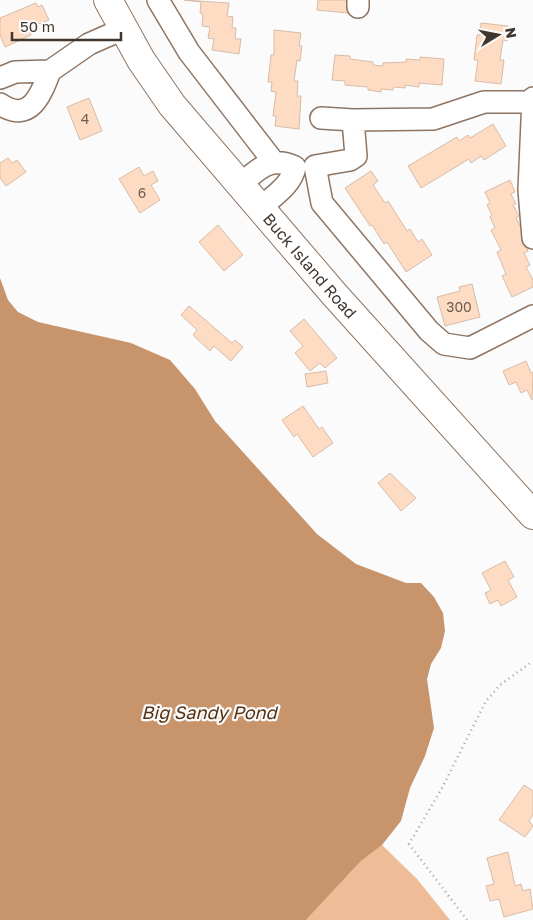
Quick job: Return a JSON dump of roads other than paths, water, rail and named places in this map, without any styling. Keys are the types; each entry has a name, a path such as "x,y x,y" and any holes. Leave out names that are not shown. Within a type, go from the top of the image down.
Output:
{"main road":[{"name":"Buck Island Road","path":"108,0 123,29 172,105 259,209 533,515"}],"street":[{"path":"158,0 189,52 273,161"},
{"path":"0,104 13,111 22,111 33,106 50,71 90,44 123,29"},
{"path":"0,78 15,72 50,71"},
{"path":"320,118 353,120 433,119 484,102 533,101 532,158 529,190 533,238"},
{"path":"239,186 264,165 273,161 305,166 350,160 356,156 353,120"},
{"path":"259,209 288,183 294,174 305,166"},
{"path":"305,166 322,203 429,331 444,344 470,348 533,316"}],"water":[{"name":"Big Sandy Pond","path":"0,278 8,300 18,312 38,322 131,343 170,360 195,389 215,421 317,534 356,564 406,583 421,583 434,597 443,613 445,631 441,648 431,664 427,679 434,728 425,756 410,788 401,821 382,845 361,861 306,920 0,920"}]}
